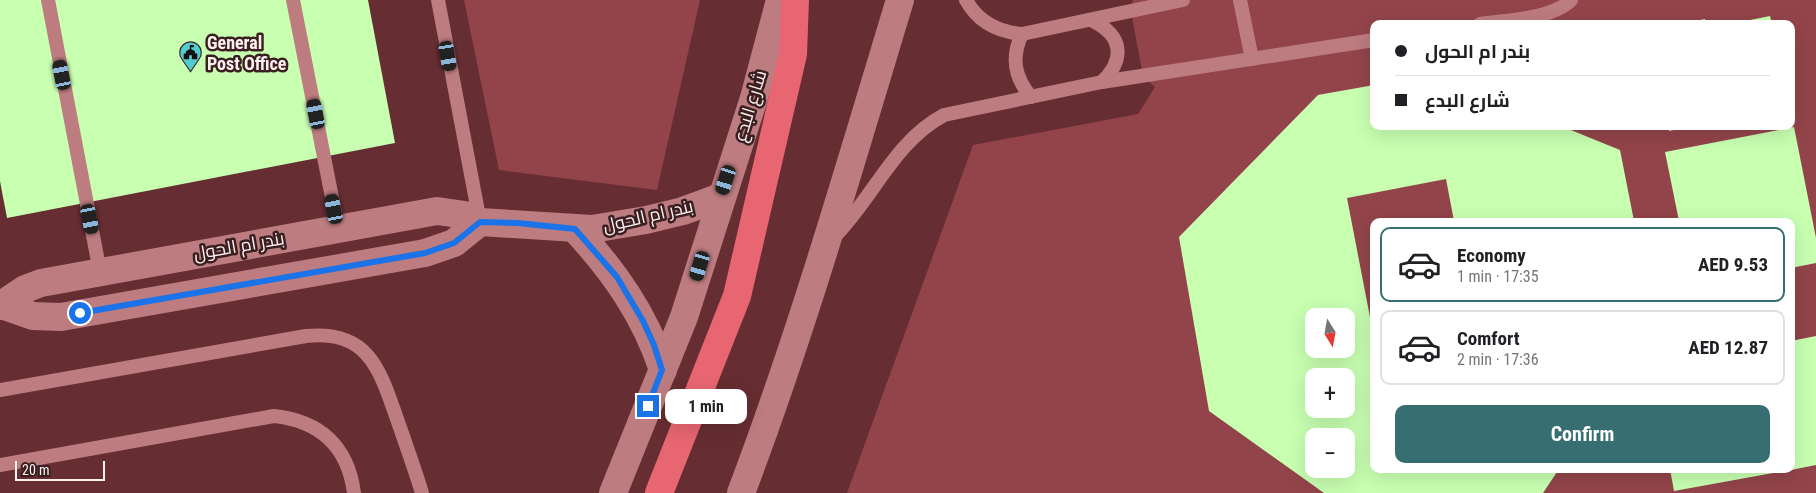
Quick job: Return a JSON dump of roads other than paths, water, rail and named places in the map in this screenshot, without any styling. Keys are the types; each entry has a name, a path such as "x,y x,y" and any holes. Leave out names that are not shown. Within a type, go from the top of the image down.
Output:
{"highway":[{"path":"659,493 737,296 793,54 795,0"}],"street":[{"name":"شارع البدع","path":"613,493 684,317 754,98 780,0"},
{"path":"741,493 766,428 826,245 900,0"},
{"name":"بندر ام الحول","path":"1,306 13,296 41,283 437,211 465,215 480,222 592,229 646,220 683,211 721,197"},
{"name":"بندر ام الحول","path":"1,306 33,316 61,317 406,257 440,249 461,238 480,222"},
{"name":"بندر ام الحول","path":"575,229 617,277 643,321 662,370"}],"lane":[{"path":"48,0 100,272"},
{"path":"293,0 338,228"},
{"path":"438,0 480,222"},
{"path":"966,0 980,18 993,27 1006,32 1022,34 1093,21 1184,0"},
{"path":"1240,0 1252,59"},
{"path":"1504,20 1563,8 1571,0"},
{"path":"1093,21 1107,28 1116,41 1118,57 1113,71 1102,82"},
{"path":"1022,34 1017,44 1015,67 1018,78 1031,97"},
{"path":"826,245 843,227 892,161 927,124 944,115 960,110 1102,82 1370,41"},
{"path":"0,390 306,336 322,334 339,337 355,344 365,352 381,374 422,493"},
{"path":"0,465 274,416 307,423 332,441 348,465 354,493"}],"place":[{"name":"General Post Office","path":"191,72"}]}
